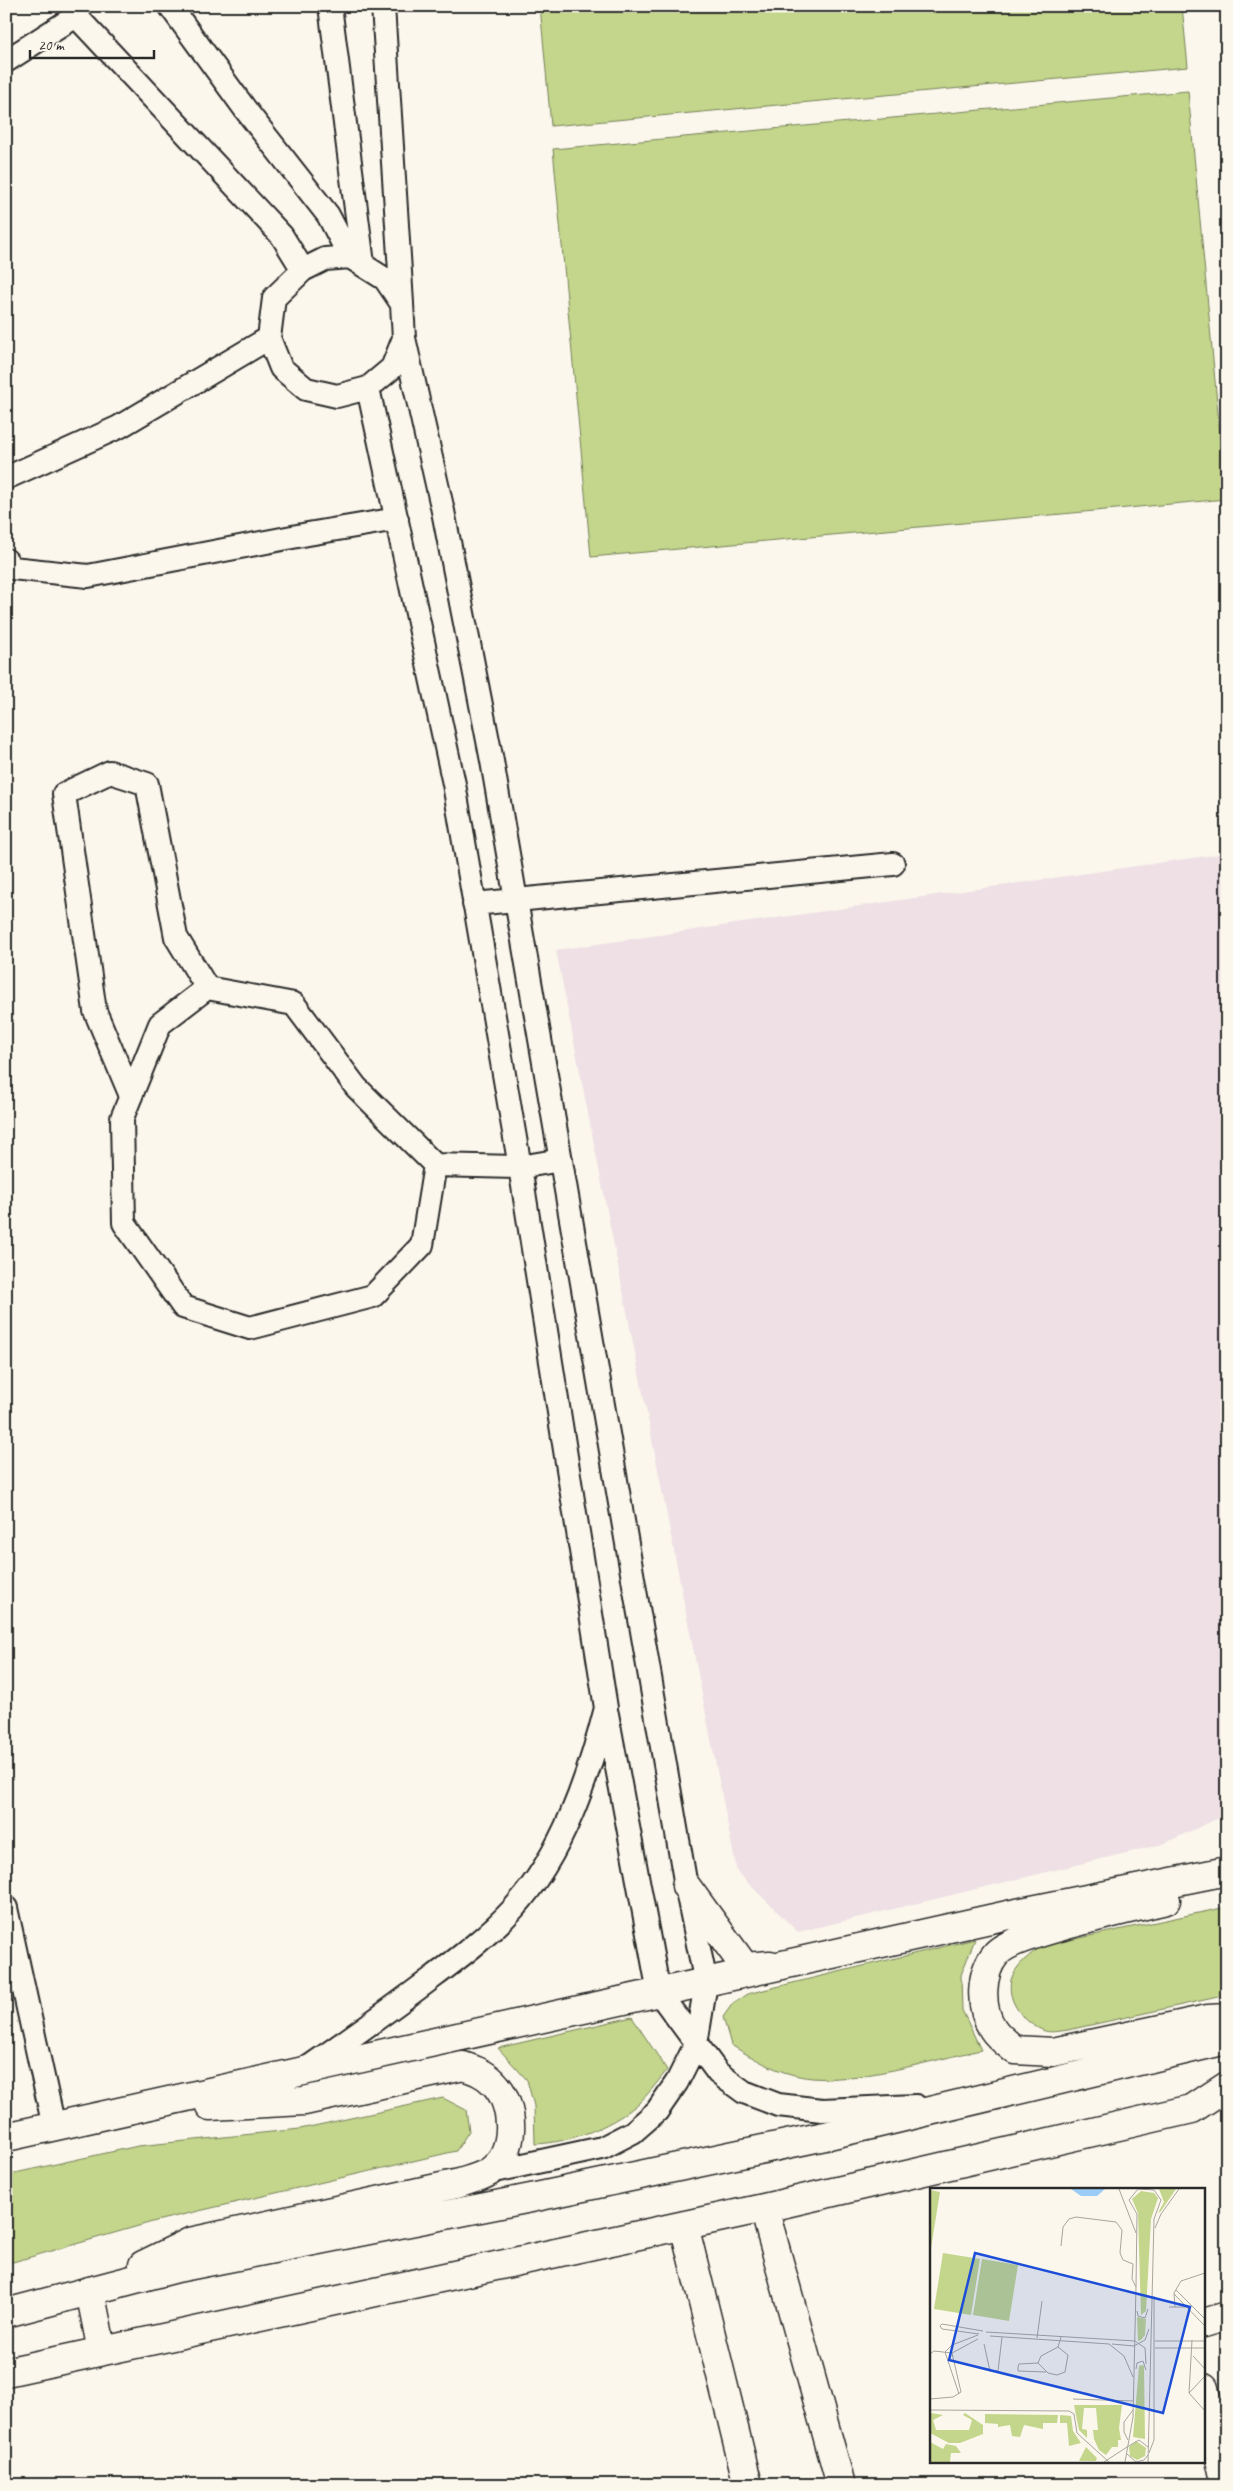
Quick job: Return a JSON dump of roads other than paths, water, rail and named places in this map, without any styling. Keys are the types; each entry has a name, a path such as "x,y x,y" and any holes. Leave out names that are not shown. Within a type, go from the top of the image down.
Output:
{"main road":[{"path":"6,2138 1017,1913 1227,1871"},
{"path":"1227,1881 1179,1897 1028,1936 996,1952 983,1980 984,2002 993,2029 1015,2050 1053,2052 1208,2019 1227,2018"},
{"path":"686,1886 745,1966 787,1965"},
{"path":"6,2313 177,2268 531,2198 825,2136 1227,2040"},
{"path":"90,2291 190,2242 460,2183 490,2172 506,2151 511,2128 507,2105 494,2083 479,2071 463,2066 304,2101 135,2109"},
{"path":"6,2372 764,2208 1192,2109 1227,2086"},
{"path":"764,2208 841,2485"},
{"path":"684,2225 748,2485"},
{"path":"90,2291 102,2351"},
{"path":"1206,2322 1227,2316"},
{"path":"1206,2398 1221,2472"}],"lane":[{"path":"170,6 248,112 328,215 356,261 385,279 402,304"},
{"path":"330,6 356,261"},
{"path":"383,6 404,338 443,510 492,761 686,1886 706,1983 696,2044 677,2082 657,2111 633,2132 602,2148 490,2172"},
{"path":"6,61 76,11 282,236 303,270"},
{"path":"356,261 326,260 303,270 274,298 269,338 281,368 306,388 337,396 368,388 392,368 404,338"},
{"path":"6,478 119,427 269,338"},
{"path":"368,388 454,784 520,1167 606,1708 659,1993 718,2073 744,2092 778,2105 822,2110 953,2105"},
{"path":"6,560 12,568 88,576 308,534 397,520"},
{"path":"131,1096 95,1011 64,794 110,772 147,784 176,937 207,988"},
{"path":"474,904 516,898 893,864"},
{"path":"435,1165 422,1245 372,1296 250,1328 183,1307 124,1223 122,1118 160,1024 207,988 294,1004 356,1087 435,1165 520,1167 561,1160"},
{"path":"300,2073 387,2012 467,1952 513,1909 543,1868 564,1828 590,1767 606,1708"},
{"path":"6,1908 54,2127"}]}
